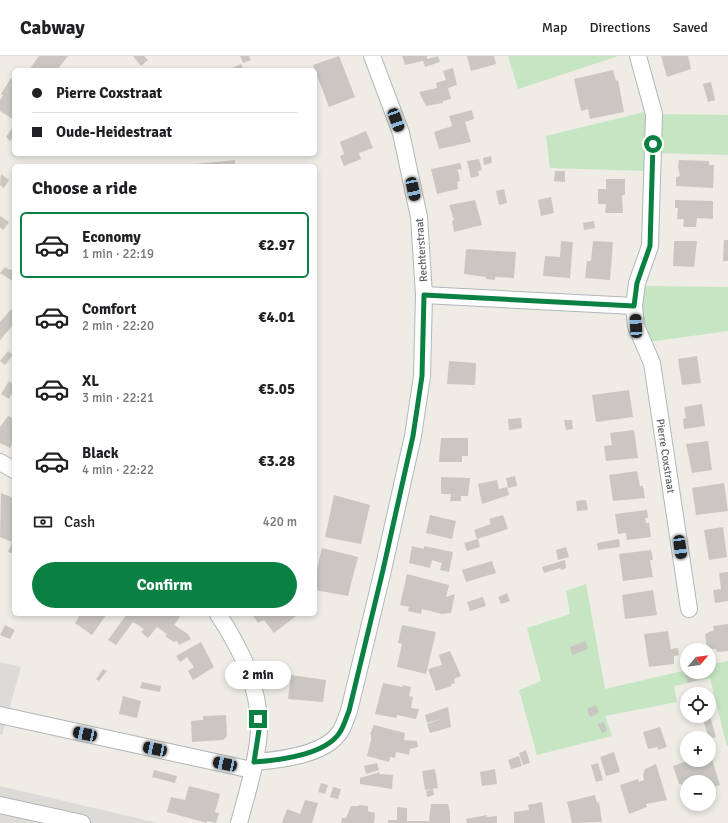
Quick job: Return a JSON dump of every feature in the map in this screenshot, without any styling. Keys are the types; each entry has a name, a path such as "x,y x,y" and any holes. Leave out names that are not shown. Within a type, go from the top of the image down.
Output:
{"street":[{"name":"Rechterstraat","path":"0,715 253,766 306,753 328,744 340,732 349,711 383,570 413,436 422,376 424,295 419,217 401,133 372,56"},
{"name":"Pierre Coxstraat","path":"638,56 654,114 650,246 637,283 634,306 636,326 652,363 689,609"},
{"path":"424,295 634,306"},
{"path":"0,462 12,469"},
{"path":"219,616 233,637 246,664 256,697 259,730 253,766 239,823"},
{"path":"0,805 82,823"}],"shaded area":[{"path":"0,662 21,667 2,735 0,734"},
{"path":"0,786 158,823 0,823"}],"green space":[{"path":"508,56 618,56 518,89"},
{"path":"644,112 646,118 645,171 550,168 546,136"},
{"path":"659,114 728,115 728,155 657,153"},
{"path":"644,286 728,287 728,331 648,342 642,318"},
{"path":"586,584 605,689 680,672 680,679 706,679 674,686 677,702 605,716 612,736 537,755 519,690 541,681 527,628 570,614 566,591"},
{"path":"728,661 727,746 716,702 716,687 712,687 710,679 716,679 716,664"}],"building":[{"path":"39,56 68,56 59,68 30,68"},
{"path":"133,56 144,56 148,60 141,66"},
{"path":"240,56 249,56 251,60 243,63"},
{"path":"339,56 355,97 329,107 317,76 317,68 314,68 313,65"},
{"path":"402,56 427,56 427,59 438,56 440,62 425,67 423,61 405,65"},
{"path":"467,56 494,56 496,64 471,71"},
{"path":"661,56 688,56 691,69 667,77"},
{"path":"241,64 243,68 232,68"},
{"path":"453,68 457,85 448,88 451,99 443,101 443,103 426,106 419,92 437,88 436,83 446,80 443,71"},
{"path":"613,70 616,81 618,80 624,112 590,119 588,109 581,111 574,79"},
{"path":"11,78 12,119 0,111 0,100 3,95 1,94"},
{"path":"711,82 715,100 708,102 703,84"},
{"path":"472,110 474,119 465,122 471,142 439,149 434,132 452,126 449,116"},
{"path":"12,128 12,138 10,141 6,137"},
{"path":"366,131 373,148 359,153 361,159 344,166 340,156 344,154 340,142"},
{"path":"491,156 492,163 484,165 483,158"},
{"path":"479,159 482,170 478,171 479,176 471,178 467,161"},
{"path":"235,160 235,164 196,164"},
{"path":"679,160 709,161 709,165 714,165 713,188 676,186 676,177 680,176 678,167"},
{"path":"460,163 462,169 456,170 458,171 460,181 457,182 458,189 437,194 431,169"},
{"path":"555,171 565,171 565,182 554,181"},
{"path":"1,174 9,180 4,188 0,185"},
{"path":"606,179 625,179 625,195 622,195 623,213 605,213 606,204 598,204 598,189 606,189"},
{"path":"504,189 507,203 499,205 496,191"},
{"path":"551,197 554,213 541,216 538,200"},
{"path":"475,200 482,225 454,232 452,221 454,220 449,205"},
{"path":"675,200 713,201 713,219 697,218 696,227 683,227 684,219 677,219 678,208 675,208"},
{"path":"0,216 9,222 3,230 0,227"},
{"path":"594,221 595,228 584,230 583,223"},
{"path":"724,240 728,240 728,261 723,261"},
{"path":"561,241 573,242 570,278 543,276 545,256 560,257"},
{"path":"593,241 613,242 610,280 585,278 587,261 591,261"},
{"path":"674,241 697,241 694,267 673,266"},
{"path":"466,249 516,252 514,278 495,277 495,280 486,279 486,277 464,274"},
{"path":"5,267 12,270 12,281 0,273"},
{"path":"12,308 12,326 0,340 0,322"},
{"path":"8,351 12,354 5,365 0,361"},
{"path":"697,356 701,383 682,385 678,359"},
{"path":"449,361 476,363 475,385 447,384"},
{"path":"9,381 12,383 12,394 9,399 1,394"},
{"path":"629,390 633,417 596,422 592,395"},
{"path":"702,404 705,426 684,429 683,419 686,418 684,407"},
{"path":"8,416 12,418 12,444 10,448 0,443 0,427"},
{"path":"521,418 522,428 509,430 508,419"},
{"path":"564,420 572,420 573,429 566,430"},
{"path":"634,430 638,458 606,461 604,446 612,445 610,433"},
{"path":"441,438 468,438 468,456 462,456 462,462 439,462"},
{"path":"708,441 712,470 692,473 686,444"},
{"path":"637,471 640,486 643,486 645,498 613,501 609,475"},
{"path":"515,476 517,486 508,488 506,478"},
{"path":"441,477 470,478 468,496 461,496 461,501 450,501 451,494 441,494"},
{"path":"497,480 499,489 507,487 509,495 482,504 478,484"},
{"path":"724,483 728,511 696,515 692,488"},
{"path":"1,493 12,497 12,542 0,537"},
{"path":"334,495 370,505 361,544 325,537"},
{"path":"586,500 588,510 577,511 576,501"},
{"path":"647,510 648,518 645,518 646,523 649,523 651,537 627,540 626,533 618,534 615,514"},
{"path":"430,515 456,521 452,539 426,533"},
{"path":"503,515 508,529 477,539 474,530 491,524 489,519"},
{"path":"723,527 727,557 709,560 704,530"},
{"path":"478,539 480,547 467,551 464,543"},
{"path":"619,539 620,547 598,550 597,543"},
{"path":"12,542 12,553 8,552"},
{"path":"412,546 424,549 424,546 453,552 449,572 440,570 442,563 432,560 430,568 409,563"},
{"path":"566,547 569,557 558,560 556,550"},
{"path":"322,548 358,557 348,596 317,590 317,569"},
{"path":"651,550 653,560 650,560 653,577 623,581 619,554"},
{"path":"565,560 566,568 561,570 560,568 544,573 542,567"},
{"path":"492,561 496,573 466,582 462,570"},
{"path":"728,572 728,601 715,603 713,590 721,589 719,573"},
{"path":"407,574 449,585 446,597 455,594 451,613 442,614 422,609 421,614 408,611 409,607 400,605"},
{"path":"653,590 657,615 625,619 622,595"},
{"path":"507,593 510,601 501,604 498,597"},
{"path":"483,597 486,606 470,611 467,602"},
{"path":"78,616 106,616 92,635 75,623"},
{"path":"126,616 179,616 174,625 188,634 191,639 179,645 177,641 174,642 165,636 167,634 157,627 148,638 141,632 144,629 133,622 116,645 108,640"},
{"path":"253,616 296,616 274,633 264,620 258,623"},
{"path":"728,624 728,651 717,652 716,643 706,643 705,634 714,630 713,626"},
{"path":"5,625 15,630 10,639 0,635"},
{"path":"402,625 436,632 426,674 397,667 402,644 398,643"},
{"path":"668,631 671,649 678,648 679,655 674,656 674,664 649,667 644,634"},
{"path":"585,641 588,649 572,655 570,647"},
{"path":"201,642 214,667 193,680 188,671 194,667 187,657 180,662 176,656"},
{"path":"450,651 461,676 454,679 455,683 451,684 452,686 436,691 428,669 442,665 439,655"},
{"path":"103,669 107,671 99,681 96,679"},
{"path":"291,675 326,680 323,702 288,699"},
{"path":"686,679 697,679 697,680 688,683"},
{"path":"142,682 161,686 160,692 140,688"},
{"path":"383,683 402,687 403,685 411,687 409,696 413,697 411,708 419,709 416,719 397,715 396,718 375,714"},
{"path":"123,696 141,701 137,718 119,714"},
{"path":"596,705 599,713 590,717 587,709"},
{"path":"448,707 451,727 430,733 427,724 441,719 427,723 425,715"},
{"path":"226,715 227,736 223,740 192,742 191,721 203,720 203,716"},
{"path":"604,722 607,731 602,733 598,724"},
{"path":"704,723 712,723 714,731 707,731"},
{"path":"374,725 405,733 404,740 417,741 418,747 410,749 409,755 396,752 395,758 390,757 389,762 367,756 371,740 370,734"},
{"path":"660,727 667,747 658,750 658,747 648,749 643,732"},
{"path":"526,750 530,763 523,765 519,753"},
{"path":"614,752 620,772 606,776 600,757"},
{"path":"519,756 522,766 511,769 508,760"},
{"path":"377,763 379,770 366,774 364,766"},
{"path":"598,763 603,780 596,782 591,765"},
{"path":"656,764 667,800 646,804 647,807 629,814 620,785 638,779 639,782 644,780 643,775 645,769"},
{"path":"680,764 680,767 714,767 720,785 716,786 716,775 680,775 679,784 673,766"},
{"path":"435,769 438,788 425,790 422,771"},
{"path":"495,769 497,784 482,786 480,772"},
{"path":"154,770 177,776 175,783 152,777"},
{"path":"380,772 379,774 393,775 392,789 360,784 360,778"},
{"path":"321,783 328,785 325,794 318,792"},
{"path":"189,786 220,794 215,812 219,813 216,823 207,821 207,823 167,812 171,797 185,800"},
{"path":"333,787 341,789 338,799 330,797"},
{"path":"433,789 434,795 427,797 426,791"},
{"path":"595,795 597,803 599,802 602,822 572,823 567,802"},
{"path":"305,800 318,803 312,823 282,823 287,809 300,814"},
{"path":"542,802 545,823 514,823 514,812 529,810 528,805"},
{"path":"431,804 448,804 450,823 388,823 388,820 397,820 397,807 407,808 407,821 429,821"},
{"path":"351,806 368,806 368,811 375,813 374,823 341,823 342,818 346,818"},
{"path":"487,815 487,817 497,816 497,823 467,823 466,819"}],"route":[{"path":"258,719 259,730 254,762 284,759 306,753 328,744 340,732 349,711 413,436 422,376 424,295 634,306 640,270 650,246 653,144"}]}
